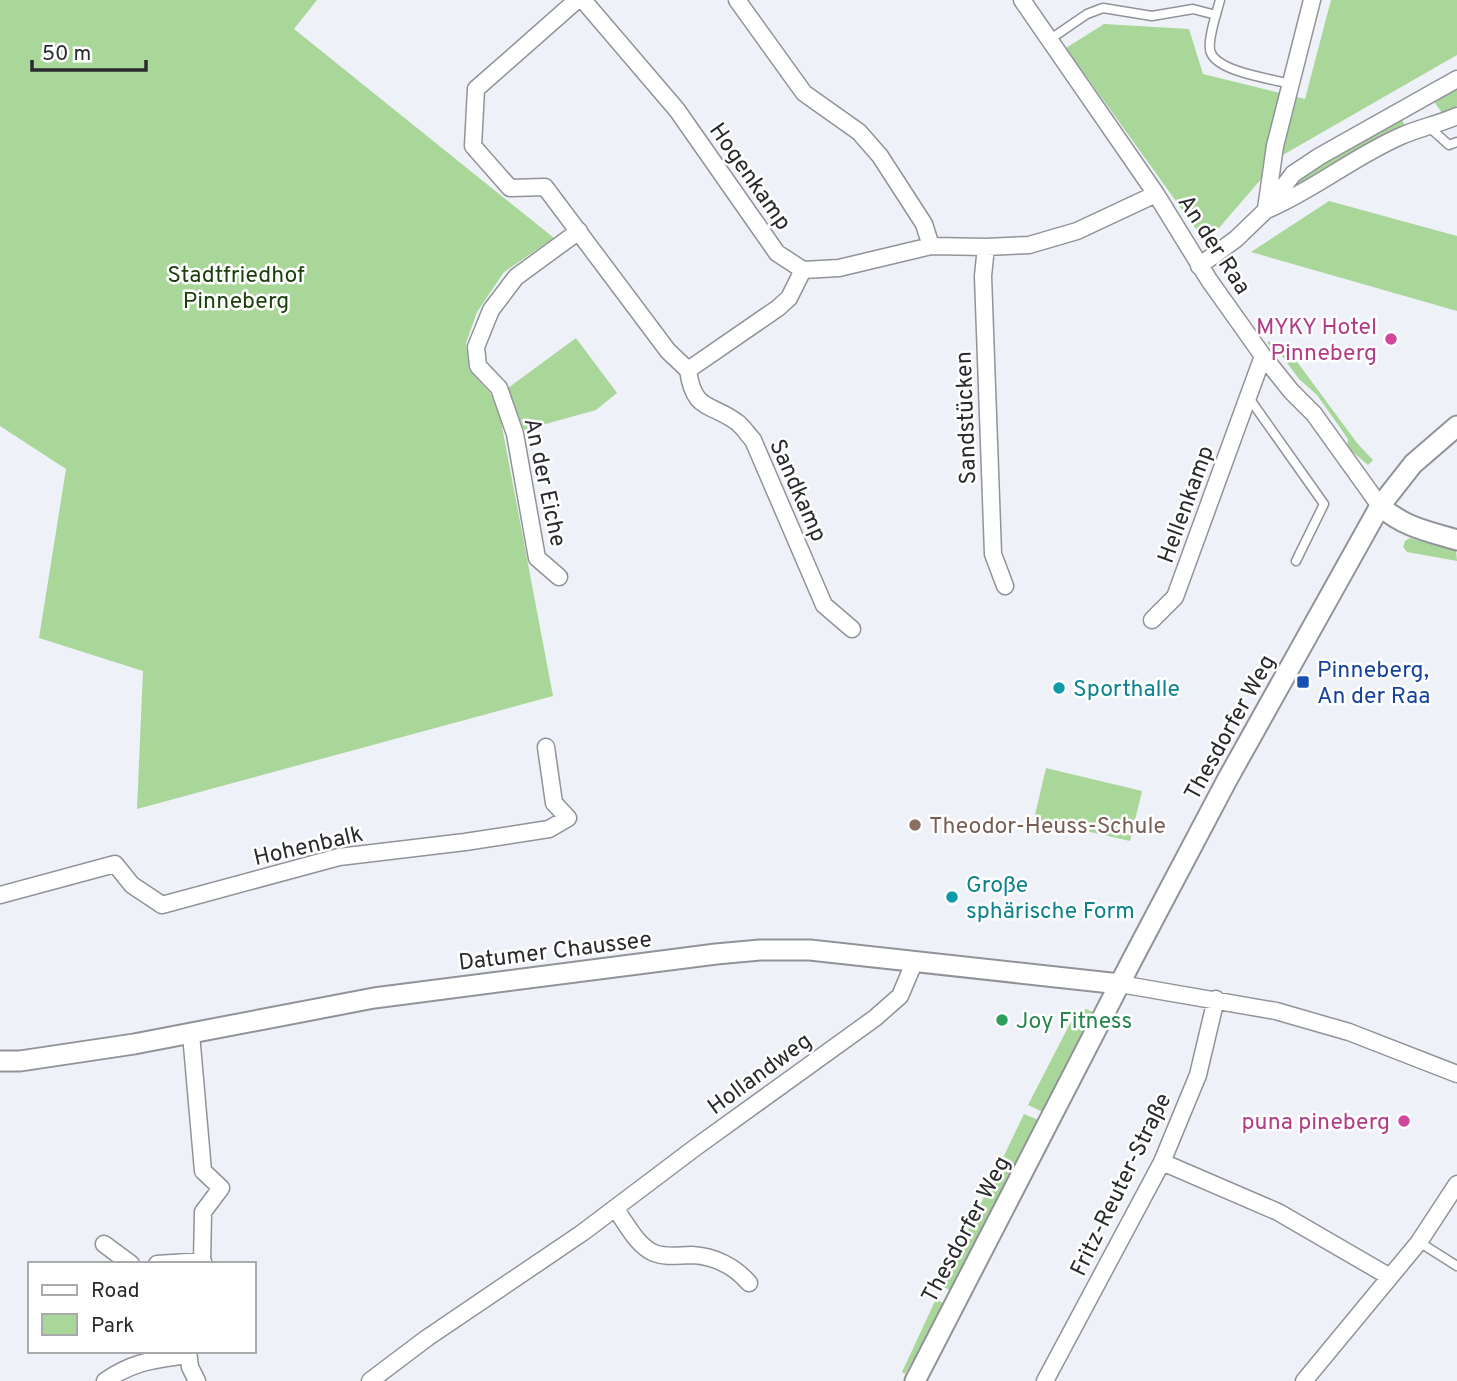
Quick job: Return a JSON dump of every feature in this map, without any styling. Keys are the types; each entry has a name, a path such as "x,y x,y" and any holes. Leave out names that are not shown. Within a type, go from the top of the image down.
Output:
{"street":[{"path":"578,0 476,89 473,146 510,188 545,187 668,351 688,370 778,308 789,298 803,270 839,268 931,246 1029,245 1062,236 1156,194"},
{"name":"Hogenkamp","path":"583,0 677,110 777,253 803,270"},
{"path":"737,0 804,93 859,132 880,156 924,224 931,246"},
{"name":"An der Raa","path":"1021,0 1156,194 1199,266 1263,356 1314,414 1380,506"},
{"path":"1266,210 1275,146 1312,0"},
{"path":"1199,266 1236,239 1266,210 1293,174 1457,79"},
{"path":"1416,102 1430,127"},
{"path":"1266,210 1296,197 1402,136 1457,116"},
{"name":"An der Eiche","path":"559,577 537,558 515,434 499,388 478,366 476,347 491,310 516,277 579,231"},
{"name":"Sandstücken","path":"986,247 983,276 993,554 1006,586"},
{"name":"Hellenkamp","path":"1152,620 1175,597 1263,356"},
{"name":"Sandkamp","path":"688,370 691,388 697,399 709,409 740,425 753,440 824,605 852,629"},
{"name":"Thesdorfer Weg","path":"913,1377 1275,693 1380,506 1413,464 1457,426"},
{"path":"1380,506 1395,520 1407,526 1457,540"},
{"name":"Hohenbalk","path":"0,895 115,864 132,885 162,905 339,857 549,829 568,818 554,803 546,747"},
{"name":"Datumer Chaussee","path":"0,1061 33,1059 191,1034 374,998 749,951 810,950 1119,984"},
{"name":"Hollandweg","path":"370,1381 615,1208 875,1018 900,996 914,962"},
{"path":"1119,984 1276,1011 1349,1032 1457,1074"},
{"name":"Fritz-Reuter-Straße","path":"1045,1381 1162,1161 1198,1074 1216,999"},
{"path":"191,1034 203,1171 221,1188 203,1212 202,1262"},
{"path":"1162,1161 1278,1212 1390,1278"},
{"path":"1304,1381 1419,1242 1457,1184"},
{"path":"615,1208 642,1244 652,1252 665,1256 694,1255 709,1258 737,1269 749,1283"},
{"path":"104,1244 128,1262"},
{"path":"105,1381 124,1368 141,1362 188,1353 190,1367 197,1381"}],"lane":[{"path":"1220,0 1210,53 1231,69 1291,84"},
{"path":"1049,40 1087,14 1103,8 1152,16 1194,9 1216,15"},
{"path":"1430,127 1450,145 1457,142"},
{"path":"1248,396 1324,504 1296,561"},
{"path":"1419,1242 1457,1266"}],"green space":[{"name":"Stadtfriedhof Pinneberg","path":"0,0 317,0 294,29 554,238 504,272 477,312 466,343 469,370 491,394 500,416 553,696 137,809 143,671 39,638 66,469 0,426"},
{"path":"1331,0 1457,0 1457,55 1281,156 1206,243 1066,48 1104,24 1189,29 1203,74 1305,99"},
{"path":"1457,90 1454,114 1442,113 1435,103 1435,96 1442,91 1450,93"},
{"path":"1402,119 1405,126 1297,189 1292,185 1296,176"},
{"path":"1329,201 1457,236 1457,311 1251,252"},
{"path":"576,338 617,393 596,410 524,430 508,388"},
{"path":"1268,341 1290,353 1295,359 1357,443 1373,460 1368,465 1347,447 1348,439 1317,395 1299,379"},
{"path":"1410,538 1456,551 1457,561 1407,552 1403,547 1405,541"},
{"path":"1046,768 1142,791 1130,841 1034,819"},
{"path":"1086,1009 1095,1013 1047,1114 1028,1105 1076,1012"},
{"path":"1024,1114 1043,1122 952,1291 941,1286"},
{"path":"936,1299 945,1304 905,1374 902,1372"}],"place":[{"name":"MYKY Hotel Pinneberg","path":"1391,339"},
{"name":"Pinneberg, An der Raa","path":"1303,682"},
{"name":"Sporthalle","path":"1059,688"},
{"name":"Theodor-Heuss-Schule","path":"915,825"},
{"name":"Große sphärische Form","path":"952,897"},
{"name":"Joy Fitness","path":"1002,1020"},
{"name":"puna pineberg","path":"1404,1121"}]}
